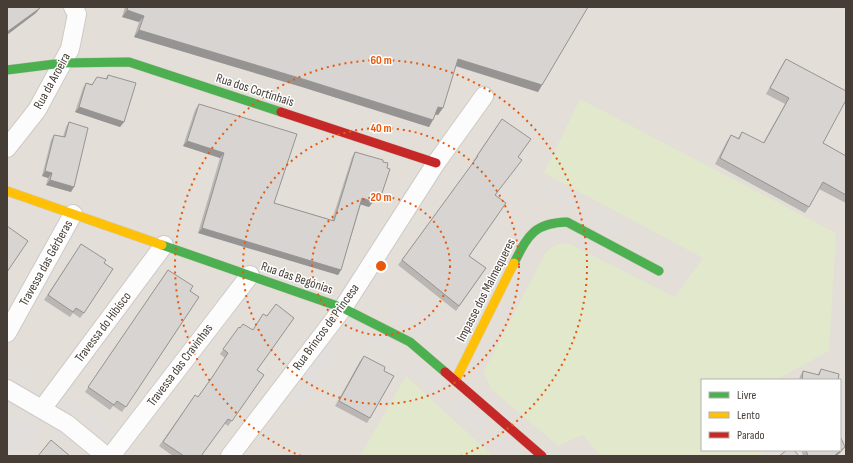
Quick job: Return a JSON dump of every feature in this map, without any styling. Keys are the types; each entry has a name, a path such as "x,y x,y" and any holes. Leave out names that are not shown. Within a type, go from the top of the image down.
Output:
{"street":[{"name":"Rua da Aroeira","path":"7,148 37,110 70,49 77,14 74,7"},
{"name":"Rua dos Cortinhais","path":"7,70 63,63 129,62 436,163"},
{"name":"Rua Brincos de Princesa","path":"230,456 343,308 436,163 484,96"},
{"name":"Rua das Begónias","path":"7,191 343,308 410,342 542,456"},
{"name":"Travessa das Gérberas","path":"7,333 73,214"},
{"name":"Impasse dos Malmequeres","path":"455,381 527,237 538,228 553,222 566,222 659,271"},
{"name":"Travessa do Hibísco","path":"42,409 164,245"},
{"name":"Travessa das Cravinhas","path":"111,456 250,275"},
{"path":"7,389 67,424 106,456"}],"shaded area":[{"path":"7,7 846,7 846,456 7,456"},
{"path":"546,182 577,199 572,207 542,190"},
{"path":"595,208 625,226 621,234 589,217"},
{"path":"401,298 418,309 407,325 391,315"},
{"path":"422,312 438,323 426,338 410,328"},
{"path":"369,330 397,347 391,356 364,338"},
{"path":"332,338 340,348 301,405 289,403"},
{"path":"416,362 445,385 438,393 410,369"},
{"path":"7,364 39,381 36,386 7,371"},
{"path":"61,393 101,422 114,434 109,439 57,400"},
{"path":"7,394 74,439 70,443 47,426 7,404"},
{"path":"460,398 487,422 480,430 453,406"},
{"path":"7,411 42,430 24,456 7,456"},
{"path":"502,436 525,456 509,456 495,444"}],"green space":[{"path":"580,99 836,233 829,351 778,379 701,379 701,451 764,451 757,456 601,456 583,435 558,446 490,388 484,371 546,252 557,244 568,243 675,297 703,258 544,173"},
{"path":"406,376 493,456 360,456"}],"building":[{"path":"7,7 39,7 40,8 7,32"},
{"path":"128,7 588,7 542,85 458,59 443,108 438,107 433,120 139,30 144,16 127,10"},
{"path":"786,59 846,91 846,100 823,143 846,156 846,195 823,182 809,207 720,158 731,135 739,139 742,132 764,143 789,98 770,88"},
{"path":"108,75 136,83 124,122 79,107 86,83 92,85 97,77 107,79"},
{"path":"199,104 297,134 274,203 334,221 355,152 383,160 383,162 388,163 387,168 390,169 382,193 378,192 373,202 362,198 341,270 202,228 224,153 187,141"},
{"path":"502,119 531,139 518,157 522,160 495,195 506,203 469,256 486,268 459,306 402,260 478,156"},
{"path":"69,122 88,128 74,187 50,180 52,173 45,171 54,135 65,137"},
{"path":"7,226 28,241 7,272"},
{"path":"81,244 106,260 104,263 113,269 84,313 76,308 73,312 48,295"},
{"path":"168,270 193,286 190,291 199,297 126,407 117,401 114,405 88,387"},
{"path":"276,304 294,318 257,370 264,375 232,421 228,419 201,456 184,456 163,442 195,395 198,397 213,376 228,353 223,349 239,327 240,328 243,324 253,330 263,314 267,316"},
{"path":"364,356 385,367 384,371 394,376 370,418 339,401"},
{"path":"821,369 839,374 838,379 802,379 803,371 819,375"},
{"path":"841,438 845,447 841,450"},
{"path":"51,440 70,456 38,456"},
{"path":"786,451 795,451 799,456 779,456"},
{"path":"806,451 840,451 834,456 808,456"}],"traffic: fast":[{"path":"7,70 63,63 129,62 281,112"},
{"path":"514,263 523,245 539,228 546,225 567,222 659,271"},
{"path":"162,245 343,308 410,342 445,372"}],"traffic: slow":[{"path":"7,191 162,245"},
{"path":"455,381 514,263"}],"traffic: jam":[{"path":"281,112 436,163"},
{"path":"445,372 542,456"}]}
